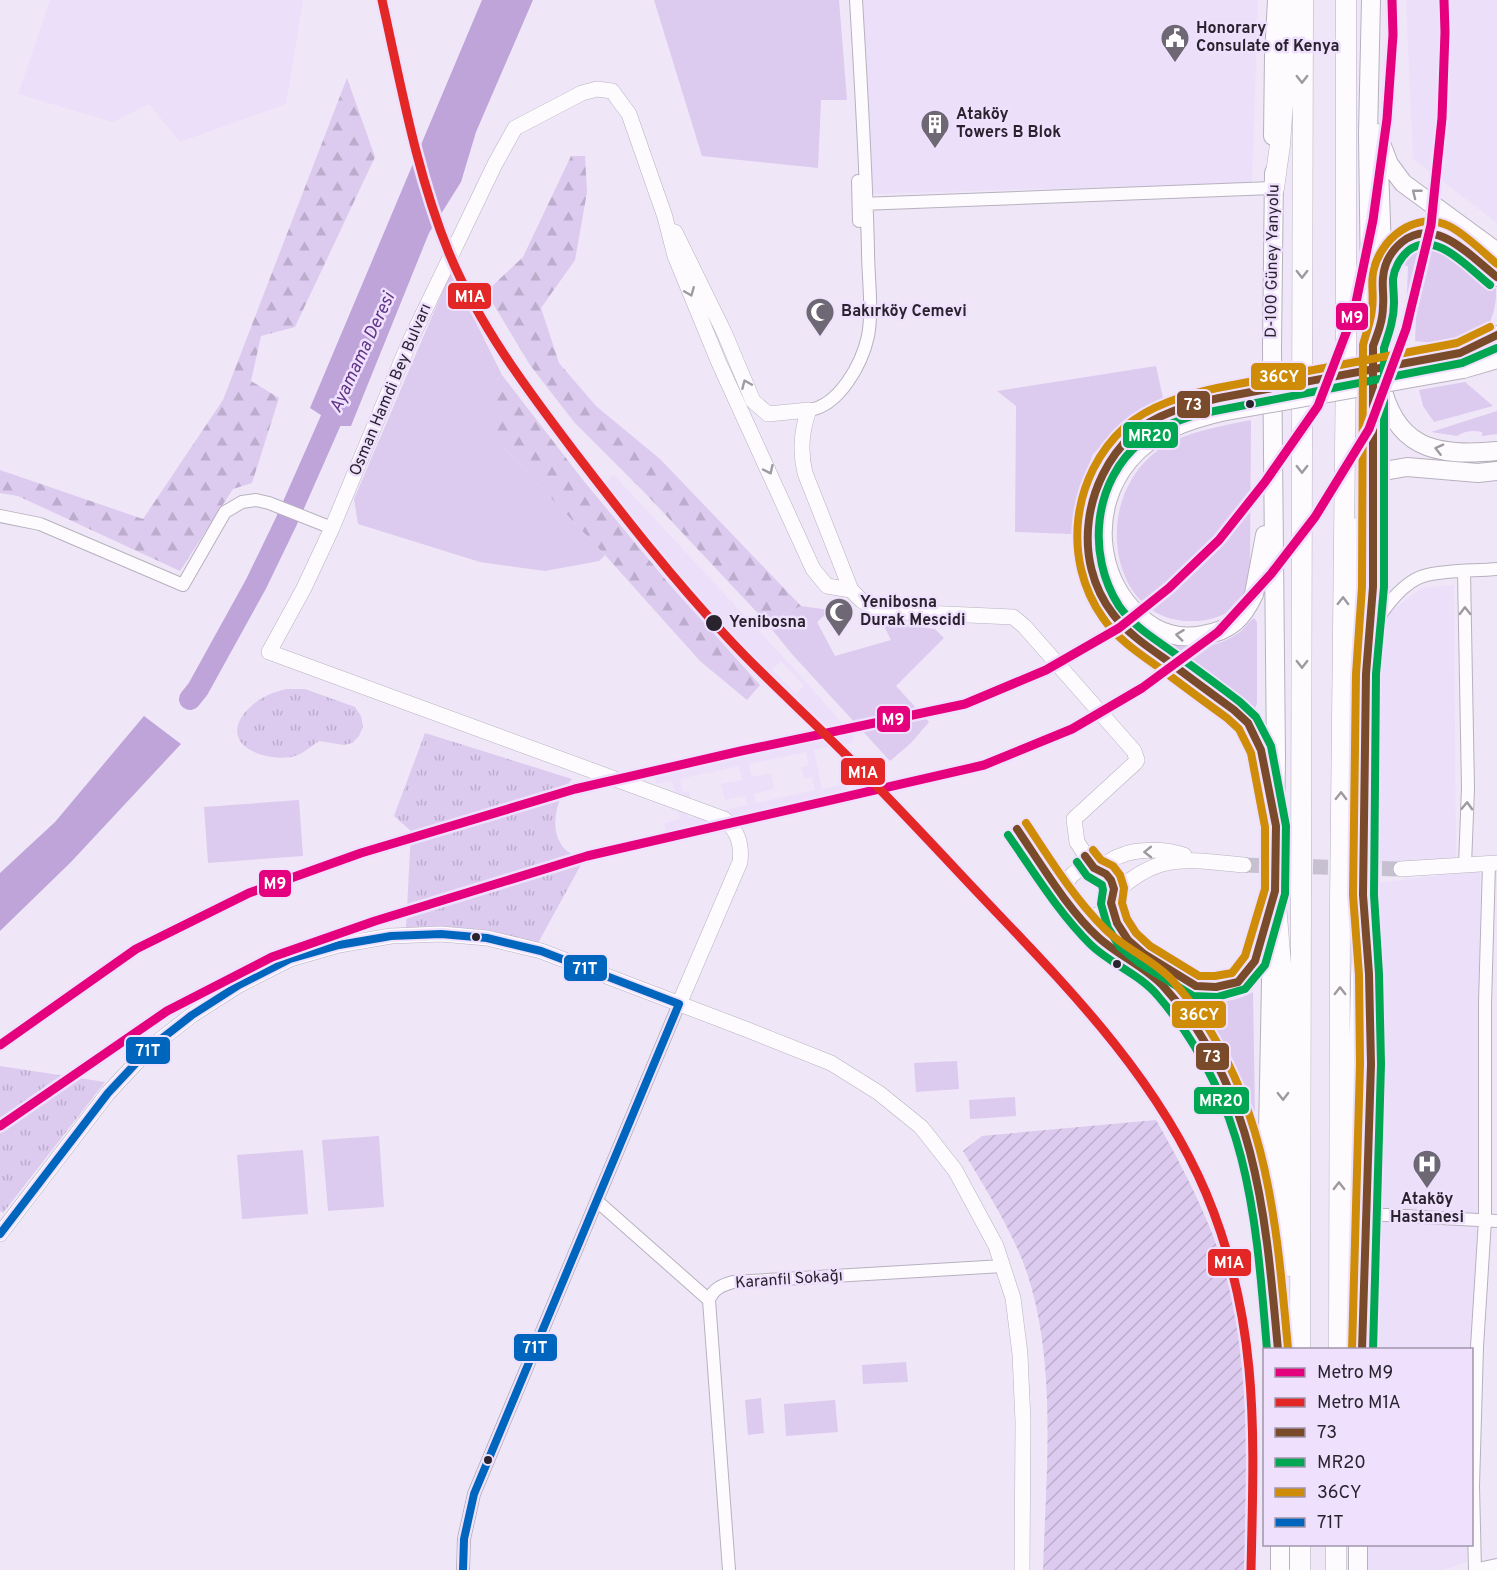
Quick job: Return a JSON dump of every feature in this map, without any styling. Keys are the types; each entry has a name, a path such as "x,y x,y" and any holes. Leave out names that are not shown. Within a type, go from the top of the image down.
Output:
{"highway":[{"path":"1274,188 1280,145 1290,0"},
{"path":"1300,1344 1303,0"},
{"path":"1341,1348 1340,902 1346,360 1346,0"},
{"path":"1346,360 1352,406 1359,591 1366,675"},
{"path":"1275,891 1282,978 1288,1255 1300,1344"},
{"path":"1341,1348 1354,1203 1363,895"},
{"path":"1300,1546 1300,1570"},
{"path":"1336,1546 1336,1570"}],"main road":[{"name":"D-100 Güney Yanyolu","path":"1277,0 1273,87 1276,826 1271,946 1266,1232 1278,1348"},
{"path":"1371,0 1383,275 1381,324 1373,346 1388,410 1409,437 1437,450 1468,453 1497,451"},
{"path":"1362,1348 1371,1064 1369,974 1363,895 1366,675 1371,630 1373,480 1373,346 1368,227 1368,83 1372,32"},
{"path":"1377,133 1389,164 1403,183 1497,252"},
{"path":"1383,275 1390,256 1402,242 1411,235 1435,232 1455,242 1497,277"},
{"path":"1461,361 1497,335"},
{"path":"1461,361 1497,342"},
{"path":"1276,826 1261,750 1248,723 1234,710 1139,642 1115,620 1099,592 1091,572 1086,534 1090,504 1102,472 1120,447 1143,427 1175,411 1220,405 1461,361 1497,359"},
{"path":"1461,361 1497,364"},
{"path":"1220,405 1203,416 1167,430 1141,448 1119,474 1105,509 1103,546 1108,572 1124,602 1157,630 1182,636 1211,634 1238,620 1244,614 1254,594 1273,483"},
{"path":"1373,480 1384,471 1407,467 1478,473 1497,471"},
{"path":"1115,620 1124,602"},
{"path":"1112,898 1117,924 1128,940 1144,954 1196,986 1216,987 1238,982 1255,961 1275,891"},
{"path":"1079,914 1094,934 1164,986 1189,1017 1220,1065 1242,1117 1254,1160 1266,1232"},
{"path":"1280,1546 1280,1570"},
{"path":"1358,1546 1358,1570"},
{"path":"1483,1570 1497,1567"}],"street":[{"path":"849,0 855,48"},
{"path":"856,0 855,48 863,203 861,340 854,358 843,375 808,410 802,439 801,457 804,473 851,590 861,600 879,611 1013,617 1024,626 1134,751 1137,760 1135,763 1074,819 1077,842 1096,868 1111,880 1112,898"},
{"name":"Osman Hamdi Bey Bulvarı","path":"665,217 629,114 612,91 597,89 582,93 515,128 495,164 409,343 327,526 304,588 269,652 724,819 733,827 739,838 740,862 679,1004"},
{"path":"863,203 1274,188"},
{"path":"665,217 700,282 753,401 768,414"},
{"path":"665,217 675,256 719,363 813,569 827,586 851,590"},
{"path":"750,430 756,420 768,414 808,410"},
{"path":"0,516 40,524 183,585 225,512 242,502 256,500 269,502 327,526"},
{"path":"1371,630 1387,604 1415,580 1426,575 1497,569"},
{"path":"1464,572 1468,788 1466,865"},
{"path":"1201,861 1176,852 1144,851 1120,855 1096,868 1086,867 1073,874 1065,886 1068,903 1079,914 1086,916 1101,913 1129,879 1146,869 1168,861 1244,865"},
{"path":"1401,869 1493,864 1485,1003 1491,1220 1477,1347 1474,1451 1475,1570"},
{"path":"0,1234 108,1093 151,1047 192,1015 239,985 290,959 339,945 391,936 441,934 487,938 541,951 831,1063 879,1092 921,1127 955,1170 996,1246 1013,1298 1020,1354 1023,1422 1022,1570"},
{"path":"463,1570 464,1539 474,1494 679,1004"},
{"path":"597,1202 709,1300 729,1570"},
{"path":"1367,1214 1491,1220"},
{"name":"Karanfil Sokağı","path":"709,1300 718,1288 733,1282 1003,1266"}],"shaded area":[{"path":"50,0 303,0 286,104 180,142 149,104 113,122 18,94"},
{"path":"863,0 1258,0 1252,183 873,194"},
{"path":"1406,0 1497,0 1497,223 1413,159"},
{"path":"614,475 800,675 853,736 854,740 851,744 846,744 837,737 838,745 814,750 822,789 846,784 848,792 666,832 664,823 680,819 672,781 656,784 654,775 835,735 783,690 637,528 604,484","holes":["781,661 804,686 796,694 772,670","806,752 809,765 801,767 805,779 812,777 815,790 756,803 754,794 774,789 771,773 752,777 749,764","739,766 742,780 721,784 725,800 745,796 747,805 689,818 686,805 691,803 689,791 683,792 680,779"]},
{"path":"1454,585 1456,860 1378,866 1375,631 1390,612 1422,588"},
{"path":"1480,871 1478,1207 1471,1348 1369,1348 1376,883"},
{"path":"1367,1546 1467,1546 1467,1562 1442,1570 1367,1570"}],"green space":[{"path":"654,0 839,0 847,100 821,100 818,168 702,156"},
{"path":"347,78 375,157 295,327 261,336 251,381 279,398 252,483 233,489 180,571 18,496 0,493 0,470 143,519 223,400"},
{"path":"571,156 585,156 587,192 575,260 541,308 559,363 596,406 660,459 801,606 766,622 645,493 574,422 530,365 486,292 523,257"},
{"path":"1424,241 1447,250 1484,276 1496,289 1491,320 1477,338 1457,343 1415,341 1417,294 1407,294 1408,266 1405,266 1407,249"},
{"path":"451,272 502,375 493,384 502,446 605,555 599,561 545,571 480,562 358,524 354,499"},
{"path":"1156,366 1163,398 1118,430 1093,454 1076,501 1072,534 1015,532 1016,406 997,391"},
{"path":"502,375 583,480 670,585 760,685 747,700 700,661 605,555 502,446 489,401 493,384"},
{"path":"1465,382 1493,406 1434,422 1423,406 1419,390"},
{"path":"1497,411 1497,434 1482,436 1482,432 1472,431 1457,436 1431,432"},
{"path":"1251,420 1250,571 1242,597 1229,612 1201,621 1173,619 1153,611 1138,597 1127,580 1120,560 1117,538 1118,516 1127,488 1145,462 1164,446 1195,433"},
{"path":"801,606 830,610 817,622 835,656 891,640 882,622 935,629 944,638 896,686 929,722 911,743 890,761 791,653 766,622"},
{"path":"1254,618 1257,622 1257,703 1254,712 1238,698 1162,645 1164,643 1201,647 1219,643 1239,632"},
{"path":"286,689 305,689 355,707 361,716 363,727 359,736 352,743 344,745 319,741 299,754 287,758 259,754 247,748 237,732 243,715 258,701"},
{"path":"425,733 572,779 562,794 556,812 556,830 563,847 583,861 538,943 484,930 438,926 406,928 411,831 394,816"},
{"path":"299,800 303,856 208,863 204,807"},
{"path":"1253,992 1255,1115 1234,1068 1203,1015 1210,1002 1233,1000"},
{"path":"957,1061 959,1089 916,1092 914,1063"},
{"path":"0,1066 105,1082 3,1213 0,1211"},
{"path":"1015,1097 1016,1116 970,1119 969,1100"},
{"path":"1156,1120 1188,1180 1216,1243 1238,1321 1248,1427 1245,1570 1043,1570 1048,1422 1043,1347 1037,1311 1028,1276 1015,1244 963,1151 982,1136"},
{"path":"379,1136 384,1207 328,1211 322,1140"},
{"path":"303,1150 308,1214 242,1219 237,1155"},
{"path":"906,1362 908,1382 863,1384 862,1365"},
{"path":"761,1398 764,1433 748,1435 745,1400"},
{"path":"835,1400 838,1432 786,1436 784,1404"}],"water":[{"path":"482,0 533,0 476,132 461,182 429,233 351,426 338,426 310,408"},
{"path":"144,716 181,744 71,862 0,931 0,873 55,822"}],"waterway":[{"name":"Ayamama Deresi","path":"190,699 198,689 256,584 342,395"}],"tunnel":[{"path":"1244,865 1401,869"}],"metro line":[{"name":"M1A","path":"382,0 410,128 437,222 474,305 521,379 629,522 707,615 899,809 1099,1024 1130,1064 1184,1148 1206,1193 1224,1241 1245,1333 1252,1425 1251,1570"},
{"name":"M9","path":"0,1045 136,949 249,893 361,853 575,789 965,704 1046,670 1119,628 1169,588 1219,540 1265,482 1318,406 1354,312 1373,220 1387,119 1393,35 1392,0"},
{"name":"M9","path":"0,1126 167,1011 272,957 375,921 587,856 984,765 1072,729 1142,688 1218,632 1271,574 1315,517 1369,429 1406,329 1431,225 1442,118 1444,0"}],"transit line":[{"name":"36CY","path":"1352,1348 1360,1064 1359,975 1353,895 1356,674 1362,587 1363,345 1370,323 1373,300 1372,277 1377,260 1391,239 1412,225 1424,222 1436,222 1455,229 1497,264"},
{"name":"73","path":"1362,1348 1371,1064 1369,974 1363,895 1366,674 1373,587 1373,346 1382,316 1385,268 1391,254 1402,242 1415,235 1428,233 1440,236 1464,250 1497,277"},
{"name":"MR20","path":"1373,1348 1381,1064 1374,895 1376,674 1384,587 1384,348 1393,315 1394,275 1402,257 1418,245 1429,244 1451,253 1490,285"},
{"name":"36CY","path":"1093,850 1101,860 1113,866 1120,875 1124,888 1122,903 1127,919 1136,933 1150,946 1199,976 1232,973 1245,956 1265,889 1265,827 1251,753 1239,729 1227,718 1122,640 1103,618 1090,595 1081,570 1078,518 1093,469 1107,447 1135,419 1180,398 1217,388 1457,343 1490,327"},
{"name":"73","path":"1085,856 1094,868 1106,874 1111,880 1114,889 1111,903 1117,923 1128,940 1144,954 1196,986 1216,987 1238,982 1255,961 1275,891 1276,826 1261,750 1248,723 1132,634 1113,614 1100,593 1092,570 1088,545 1089,521 1094,497 1103,474 1116,453 1132,435 1151,421 1184,407 1219,398 1460,353 1497,335"},
{"name":"MR20","path":"1077,862 1087,876 1102,885 1101,904 1108,928 1120,947 1138,962 1193,996 1217,997 1245,989 1265,965 1285,894 1286,826 1271,746 1256,717 1240,702 1138,626 1119,606 1102,564 1099,542 1100,519 1104,497 1113,476 1126,457 1155,432 1177,421 1199,414 1462,363 1497,348"},
{"name":"36CY","path":"1026,823 1062,877 1093,916 1120,942 1156,966 1172,980 1203,1020 1228,1063 1247,1107 1261,1154 1271,1201 1288,1348"},
{"name":"73","path":"1017,829 1055,886 1088,927 1099,938 1149,973 1164,987 1195,1027 1219,1068 1238,1112 1261,1204 1278,1348"},
{"name":"MR20","path":"1008,835 1078,932 1098,951 1143,981 1158,996 1188,1036 1212,1077 1230,1120 1252,1207 1267,1348"},
{"name":"71T","path":"0,1234 108,1093 151,1047 192,1015 239,985 290,959 339,945 391,936 441,934 487,938 541,951 679,1004 474,1494 464,1539 463,1570"}],"place":[{"name":"Honorary Consulate of Kenya","path":"1175,64"},
{"name":"Ataköy Towers B Blok","path":"935,150"},
{"name":"Bakırköy Cemevi","path":"820,338"},
{"name":"Yenibosna","path":"714,623"},
{"name":"Yenibosna Durak Mescidi","path":"839,638"},
{"name":"Ataköy Hastanesi","path":"1427,1190"}]}
